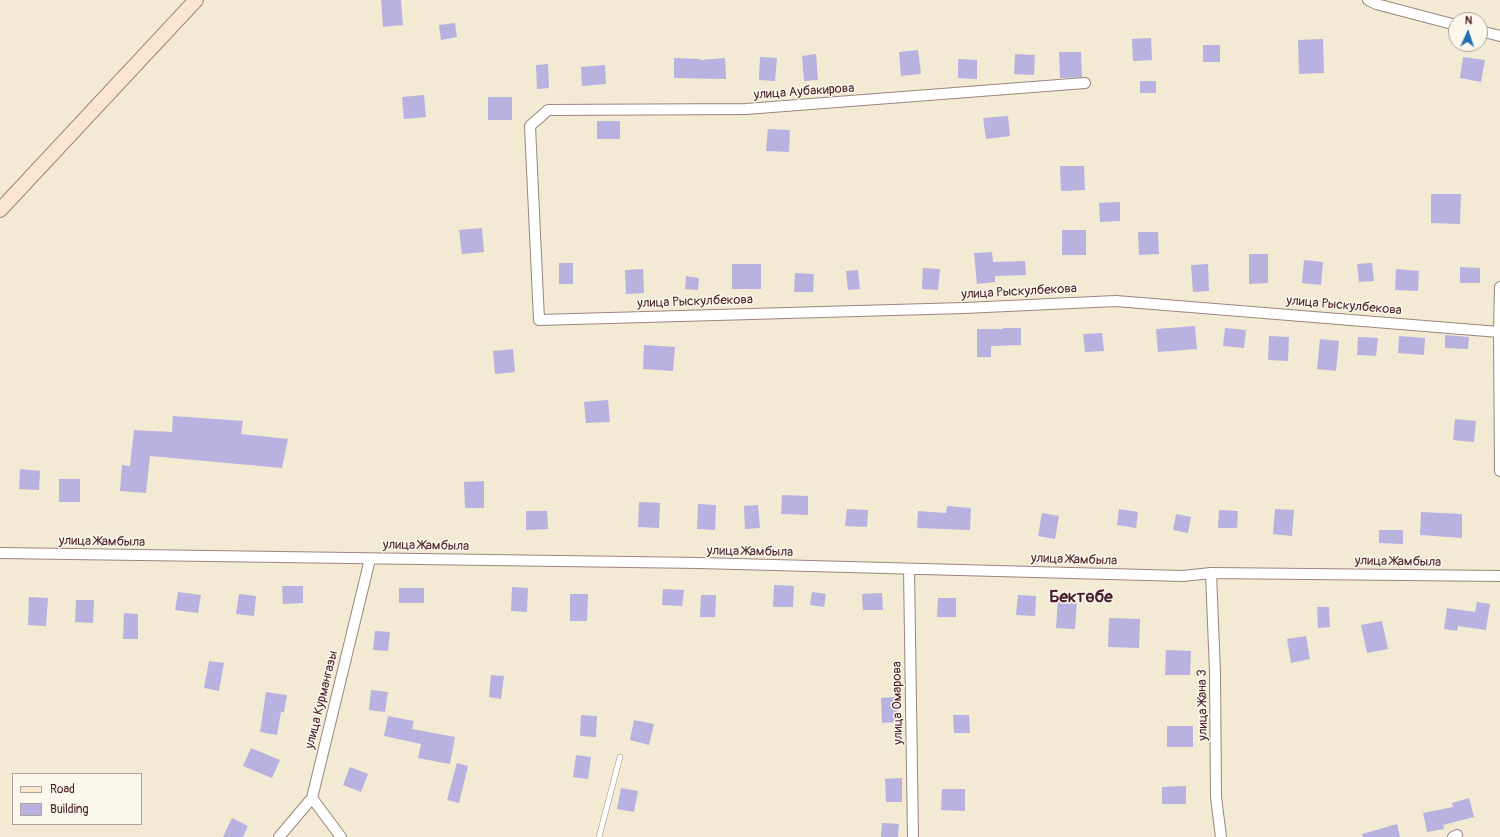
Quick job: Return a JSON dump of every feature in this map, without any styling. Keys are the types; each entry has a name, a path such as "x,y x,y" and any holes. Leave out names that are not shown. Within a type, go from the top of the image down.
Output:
{"main road":[{"path":"0,210 196,0"}],"street":[{"path":"1368,0 1376,4 1448,23"},
{"path":"1488,33 1500,36"},
{"name":"улица Аубакирова","path":"539,320 530,126 548,110 746,110 1085,83"},
{"path":"1500,286 1500,471"},
{"name":"улица Рыскулбекова","path":"539,320 964,308 1116,301 1499,332"},
{"name":"улица Жамбыла","path":"0,554 691,563 1183,576 1211,573 1500,576"},
{"name":"улица Курмангазы","path":"279,837 312,798 370,559"},
{"name":"улица Омарова","path":"909,569 913,837"},
{"name":"улица Жана 3","path":"1211,573 1215,672 1216,797 1221,837"},
{"path":"312,798 342,837"}],"lane":[{"path":"599,837 620,757"}],"building":[{"path":"381,0 401,0 403,25 383,27"},
{"path":"455,23 457,37 441,40 439,25"},
{"path":"1151,38 1152,60 1133,61 1132,39"},
{"path":"1323,39 1324,73 1299,74 1298,40"},
{"path":"1203,45 1220,45 1220,62 1203,62"},
{"path":"918,50 921,74 901,76 899,52"},
{"path":"1059,52 1081,52 1082,77 1060,78"},
{"path":"816,54 818,80 804,81 802,56"},
{"path":"1015,54 1035,55 1034,75 1014,74"},
{"path":"760,57 777,58 775,81 759,80"},
{"path":"1463,57 1485,60 1481,82 1460,78"},
{"path":"674,58 700,60 725,58 726,79 674,78"},
{"path":"958,59 977,60 977,79 958,78"},
{"path":"548,64 549,88 537,89 536,65"},
{"path":"605,65 606,84 582,86 581,67"},
{"path":"1140,81 1156,81 1156,93 1140,93"},
{"path":"424,95 426,117 404,119 402,97"},
{"path":"488,97 512,97 512,120 488,120"},
{"path":"1008,116 1010,136 986,139 983,118"},
{"path":"597,121 620,121 620,139 597,139"},
{"path":"768,129 790,130 789,152 766,151"},
{"path":"1060,166 1084,166 1085,190 1061,191"},
{"path":"1431,194 1461,194 1460,224 1431,223"},
{"path":"1120,202 1120,221 1100,222 1099,203"},
{"path":"482,228 484,252 462,254 459,230"},
{"path":"1062,230 1086,230 1086,255 1062,255"},
{"path":"1138,232 1158,232 1159,254 1139,255"},
{"path":"992,252 993,262 1025,261 1026,275 995,276 995,282 977,284 974,253"},
{"path":"1249,254 1268,254 1268,283 1249,284"},
{"path":"1304,260 1323,262 1321,285 1302,283"},
{"path":"559,263 573,263 573,284 559,284"},
{"path":"1372,263 1374,281 1359,282 1357,264"},
{"path":"732,264 761,264 761,289 732,289"},
{"path":"1208,264 1209,291 1193,292 1191,265"},
{"path":"1460,267 1480,268 1480,283 1460,283"},
{"path":"923,268 940,269 938,290 922,289"},
{"path":"643,269 644,293 626,294 625,270"},
{"path":"1396,269 1419,271 1418,291 1395,290"},
{"path":"858,270 860,289 848,290 846,271"},
{"path":"795,273 814,274 813,292 794,292"},
{"path":"686,276 699,278 698,290 685,289"},
{"path":"1195,326 1197,349 1158,352 1156,329"},
{"path":"1021,328 1021,345 991,346 991,357 977,357 977,329"},
{"path":"1225,328 1246,330 1244,348 1223,346"},
{"path":"1102,333 1104,351 1085,352 1083,334"},
{"path":"1445,335 1469,337 1468,349 1445,348"},
{"path":"1269,336 1289,337 1288,361 1268,360"},
{"path":"1399,336 1425,338 1424,355 1398,353"},
{"path":"1358,337 1378,338 1376,356 1357,355"},
{"path":"1320,339 1339,341 1336,371 1317,369"},
{"path":"644,345 675,347 673,371 643,369"},
{"path":"513,349 515,372 495,374 493,351"},
{"path":"608,400 610,422 586,423 584,402"},
{"path":"173,416 243,421 241,434 288,439 282,468 150,456 146,493 120,491 122,465 130,466 134,430 172,432"},
{"path":"1455,419 1476,421 1474,442 1453,440"},
{"path":"20,469 40,471 39,490 19,489"},
{"path":"59,479 80,479 80,502 59,502"},
{"path":"484,481 484,508 465,508 464,482"},
{"path":"782,495 808,496 808,515 781,514"},
{"path":"639,502 660,503 659,528 638,527"},
{"path":"698,504 716,505 715,530 697,529"},
{"path":"758,505 760,528 745,529 744,506"},
{"path":"947,506 971,508 970,530 917,528 918,511 946,513"},
{"path":"847,509 868,510 867,527 845,526"},
{"path":"1119,509 1138,512 1136,528 1117,525"},
{"path":"1275,509 1294,510 1292,536 1273,534"},
{"path":"1219,510 1238,511 1237,528 1218,528"},
{"path":"526,511 547,511 548,529 526,530"},
{"path":"1421,512 1462,514 1462,538 1420,535"},
{"path":"1042,513 1059,516 1055,539 1038,536"},
{"path":"1176,514 1191,517 1188,533 1173,530"},
{"path":"1379,530 1403,530 1403,544 1379,543"},
{"path":"774,585 794,586 793,607 773,607"},
{"path":"282,586 303,586 303,603 283,604"},
{"path":"512,587 528,588 527,612 511,611"},
{"path":"399,588 424,588 424,603 399,603"},
{"path":"663,589 684,590 682,606 662,605"},
{"path":"178,592 201,595 198,613 175,610"},
{"path":"812,592 826,594 824,607 810,605"},
{"path":"882,593 883,610 863,610 862,594"},
{"path":"239,594 256,596 254,616 236,614"},
{"path":"570,594 588,594 587,621 570,621"},
{"path":"701,595 716,595 715,617 700,617"},
{"path":"1018,595 1036,596 1035,616 1016,615"},
{"path":"29,597 48,598 46,626 28,625"},
{"path":"938,598 956,598 956,617 937,617"},
{"path":"1058,599 1077,600 1075,629 1056,628"},
{"path":"76,600 94,600 93,623 75,622"},
{"path":"1477,602 1490,604 1486,630 1458,626 1457,631 1444,629 1447,608 1475,612"},
{"path":"1317,607 1329,607 1330,627 1318,628"},
{"path":"124,613 138,614 138,639 123,639"},
{"path":"1109,618 1140,619 1139,648 1108,647"},
{"path":"1382,621 1388,649 1367,653 1361,625"},
{"path":"375,631 390,632 388,651 373,650"},
{"path":"1306,636 1310,659 1291,663 1287,639"},
{"path":"1166,650 1191,651 1190,675 1165,675"},
{"path":"209,661 224,663 219,691 204,688"},
{"path":"491,675 504,676 501,699 489,697"},
{"path":"371,690 388,692 385,712 369,710"},
{"path":"266,692 287,695 284,712 281,712 277,735 260,732"},
{"path":"897,697 898,722 882,723 881,698"},
{"path":"581,715 597,716 596,737 580,736"},
{"path":"953,715 969,715 970,733 954,733"},
{"path":"388,716 414,721 412,729 455,737 450,764 418,758 421,744 384,736"},
{"path":"634,720 654,724 649,745 630,740"},
{"path":"1167,726 1193,726 1193,747 1167,747"},
{"path":"251,748 280,760 272,778 243,766"},
{"path":"576,755 591,757 588,779 573,777"},
{"path":"457,763 468,766 459,803 447,800"},
{"path":"350,767 368,774 361,792 343,785"},
{"path":"902,778 902,802 886,802 885,779"},
{"path":"1186,786 1186,804 1162,804 1162,787"},
{"path":"621,788 638,791 634,812 617,809"},
{"path":"942,789 965,789 965,811 941,810"},
{"path":"1469,798 1474,817 1443,825 1444,829 1427,832 1423,813 1453,807 1452,803"},
{"path":"232,818 248,826 243,837 223,837"},
{"path":"882,823 899,824 898,837 881,837"},
{"path":"1397,824 1400,837 1363,837 1362,834"}],"district":[{"name":"Бектөбе","path":"1081,598"}]}
